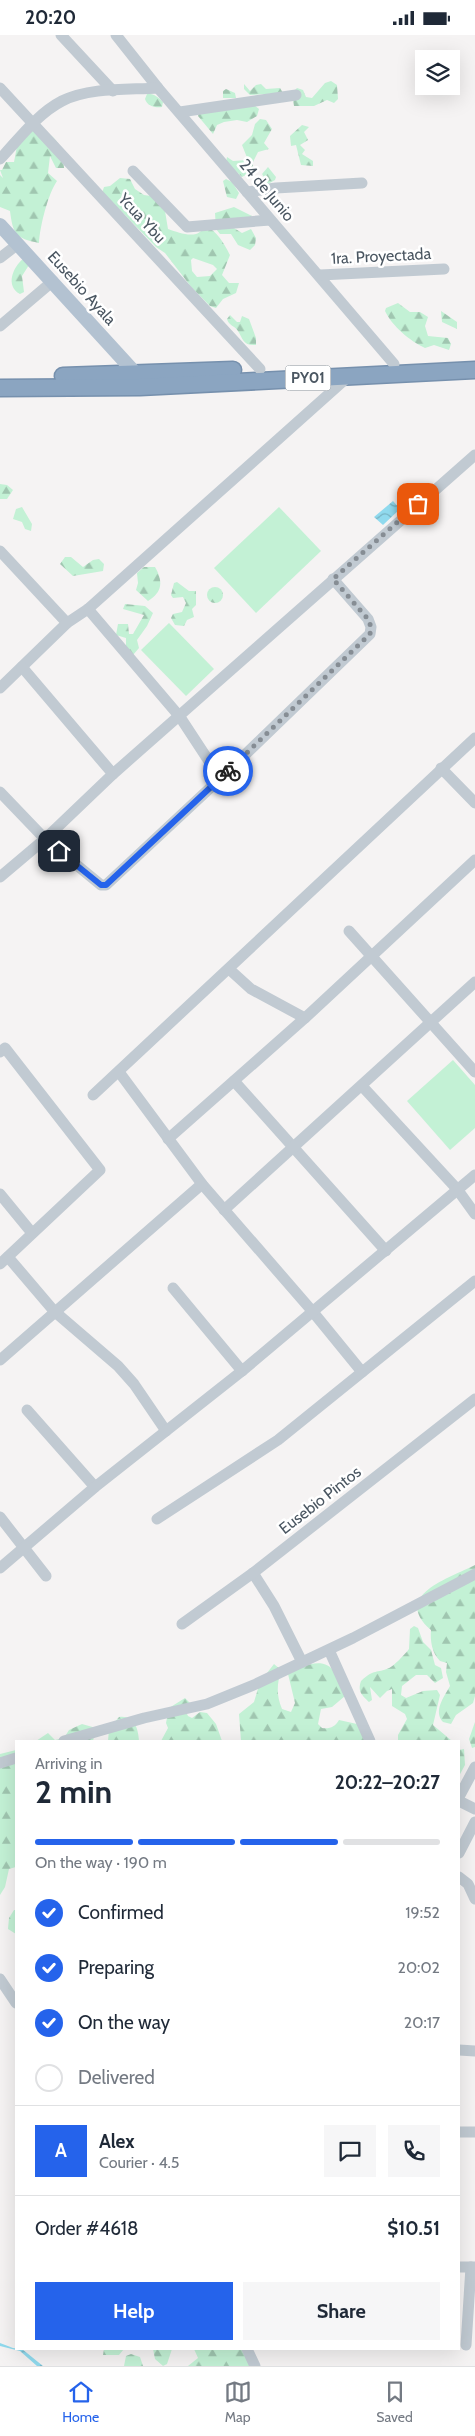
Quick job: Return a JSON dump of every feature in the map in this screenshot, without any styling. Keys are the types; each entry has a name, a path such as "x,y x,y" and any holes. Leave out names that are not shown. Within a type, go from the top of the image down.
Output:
{"highway":[{"name":"PY01","path":"0,377 139,381 260,369 475,359"},
{"name":"PY01","path":"0,388 139,381 349,376 475,370"}],"main road":[{"name":"Eusebio Ayala","path":"0,225 53,281 139,381"}],"street":[{"path":"61,35 113,91"},
{"name":"24 de Junio","path":"116,35 158,88 270,220 320,275 394,364"},
{"path":"0,159 33,123 62,101 88,93 158,88"},
{"name":"Ycua Ybu","path":"0,89 260,369"},
{"path":"180,112 296,95"},
{"path":"133,171 187,227 270,220"},
{"path":"247,192 276,188 362,183"},
{"path":"0,258 18,244"},
{"name":"1ra. Proyectada","path":"320,275 444,269"},
{"path":"0,326 53,281"},
{"path":"0,688 67,623 88,609 349,376"},
{"path":"0,877 45,839 113,774 180,717 333,579 475,455"},
{"path":"0,551 67,623"},
{"path":"0,791 45,839 101,885 106,885 370,634 371,627 368,619 333,579"},
{"path":"88,609 180,717 220,778"},
{"path":"22,667 113,774"},
{"path":"93,1095 475,738"},
{"path":"441,769 475,803"},
{"path":"168,1139 305,1018 475,860"},
{"path":"349,931 475,1073"},
{"path":"228,969 251,989 305,1018"},
{"path":"224,1210 475,982"},
{"path":"0,1052 5,1048 100,1171 4,1260 54,1311 124,1372 166,1431"},
{"path":"118,1072 202,1184 313,1312 362,1372"},
{"path":"234,1081 386,1251"},
{"path":"362,1086 457,1189 475,1215"},
{"path":"0,1568 95,1487 242,1371 475,1175"},
{"path":"0,1360 202,1184"},
{"path":"0,1194 32,1233"},
{"path":"157,1519 278,1440 475,1281"},
{"path":"173,1288 242,1371"},
{"name":"Eusebio Pintos","path":"182,1624 253,1573 475,1399"},
{"path":"27,1410 95,1487"},
{"path":"0,1517 46,1575"},
{"path":"253,1573 274,1606 302,1662"},
{"path":"67,1740 144,1718 206,1704 256,1684 329,1650 475,1574"},
{"path":"329,1650 370,1740"},
{"path":"0,1763 15,1757"},
{"path":"460,1797 475,1767"},
{"path":"460,1800 475,1809"},
{"path":"460,1851 475,1822"},
{"path":"460,1878 468,1884 475,1899"},
{"path":"0,1979 15,2002"},
{"path":"460,2050 475,2051"},
{"path":"460,2132 475,2132"},
{"path":"460,2267 473,2267 467,2345"},
{"path":"247,2350 255,2366"}],"green space":[{"path":"331,81 337,85 338,99 334,103 327,100 314,106 294,106 292,93 297,88 303,90 306,97 312,98 325,83"},
{"path":"244,84 250,91 256,85 261,84 266,89 280,88 283,93 250,95 244,89"},
{"path":"226,89 235,93 236,98 223,98 223,91"},
{"path":"147,94 154,95 160,99 163,102 162,107 149,105 145,99"},
{"path":"254,105 259,109 257,116 247,122 237,120 224,122 217,125 213,134 198,116 199,113"},
{"path":"260,119 266,120 272,129 264,143 269,149 258,152 253,162 253,171 242,177 226,162 227,157 233,161 248,160 242,145 252,135 255,124"},
{"path":"302,125 309,127 304,132 308,140 300,145 305,150 302,154 313,161 313,166 301,165 296,145 291,146 290,136"},
{"path":"34,127 48,133 57,141 62,153 64,168 56,168 50,156 48,173 57,181 45,211 39,243 20,237 12,225 10,211 0,207 0,175 3,178 0,170 2,170 6,162 14,162 17,146"},
{"path":"268,167 276,177 275,180 268,184 262,174"},
{"path":"120,178 130,179 135,189 144,195 151,196 165,211 168,229 189,234 197,233 206,228 213,231 230,255 222,275 229,283 239,283 236,293 223,299 216,308 210,306 192,288 165,253 156,247 122,212 101,196 104,187 110,186","holes":["193,258 213,265 217,269 210,276 197,277 192,271 191,260"]},
{"path":"226,179 232,182 239,193 236,199 227,197 223,181"},
{"path":"234,207 252,216 234,228 242,233 251,229 256,238 255,245 250,250 238,245 231,234 220,234 216,229 215,213"},
{"path":"23,259 29,265 22,276 24,292 20,294 15,291 12,277 19,262"},
{"path":"398,303 410,312 420,312 428,317 425,326 428,336 448,338 451,344 449,350 434,345 425,348 402,333 385,311 386,308"},
{"path":"441,311 457,322 457,329 442,322"},
{"path":"230,315 237,322 240,322 242,316 249,319 256,338 256,345 248,344 244,341 228,321 227,319"},
{"path":"0,484 7,485 13,490 7,499 0,499"},
{"path":"22,507 32,524 31,531 25,529 22,522 13,519 16,509"},
{"path":"279,507 321,551 256,613 214,568"},
{"path":"65,557 71,557 83,567 93,560 99,559 104,564 103,571 73,576 60,564"},
{"path":"144,567 155,567 160,582 157,594 148,601 136,590 138,583 137,573"},
{"path":"177,582 189,591 196,591 196,605 192,609 194,617 187,620 184,626 175,625 171,618 173,614 182,612 186,603 183,597 173,598 171,595 174,583"},
{"path":"215,587 223,595 215,603 207,595"},
{"path":"125,604 145,606 153,613 137,640 139,648 133,655 126,647 126,638 116,635 118,624 128,624 129,634 133,634 144,615 123,609"},
{"path":"169,623 214,669 186,696 141,650"},
{"path":"453,1060 475,1085 475,1128 450,1150 407,1101"},
{"path":"475,1565 475,1696 473,1703 456,1715 451,1724 443,1722 439,1713 440,1704 450,1686 446,1672 447,1663 440,1661 433,1651 431,1630 420,1618 417,1607 421,1597 429,1589"},
{"path":"414,1626 418,1628 423,1642 431,1650 435,1665 441,1668 443,1678 435,1683 427,1675 416,1675 402,1686 401,1695 406,1698 423,1691 437,1690 440,1695 433,1725 451,1740 398,1740 398,1735 407,1719 405,1714 392,1706 392,1689 380,1698 370,1687 372,1700 369,1702 360,1691 361,1681 373,1673 391,1667 409,1649 410,1629"},
{"path":"274,1664 281,1670 278,1690 280,1704 282,1709 291,1712 295,1703 288,1674 306,1665 325,1664 331,1668 336,1676 345,1696 332,1707 321,1709 318,1724 322,1728 330,1728 339,1720 357,1724 365,1740 241,1740 239,1714 254,1702 260,1682"},
{"path":"185,1698 190,1703 186,1712 188,1716 192,1718 200,1712 207,1713 216,1724 222,1740 162,1740 168,1728 166,1723 169,1708"},
{"path":"119,1717 129,1718 135,1724 139,1740 108,1740 109,1729"},
{"path":"475,1722 475,1747 472,1748 469,1739"},
{"path":"82,1724 96,1728 93,1740 55,1740 64,1738 69,1730"},
{"path":"48,1733 55,1740 38,1740"},
{"path":"464,1749 465,1765 460,1774 460,1750"},
{"path":"15,1750 15,1867 9,1869 5,1887 0,1895 0,1754"},
{"path":"15,1910 15,1933 8,1929 9,1918"},
{"path":"104,2350 123,2350 119,2355 103,2355"},
{"path":"153,2350 172,2350 167,2364 163,2366 155,2359"},
{"path":"194,2350 250,2350 258,2366 188,2366 198,2358"},
{"path":"131,2354 140,2357 143,2366 124,2366 126,2356"}],"water":[{"path":"393,501 400,509 383,525 374,517"},
{"path":"0,2343 15,2350 0,2346"},
{"path":"16,2350 23,2350 43,2366 37,2366 20,2351"}],"way so far":[{"path":"228,771 370,634 371,627 368,619 333,579 418,504"}],"route":[{"path":"59,851 101,885 106,885 228,771"}]}
